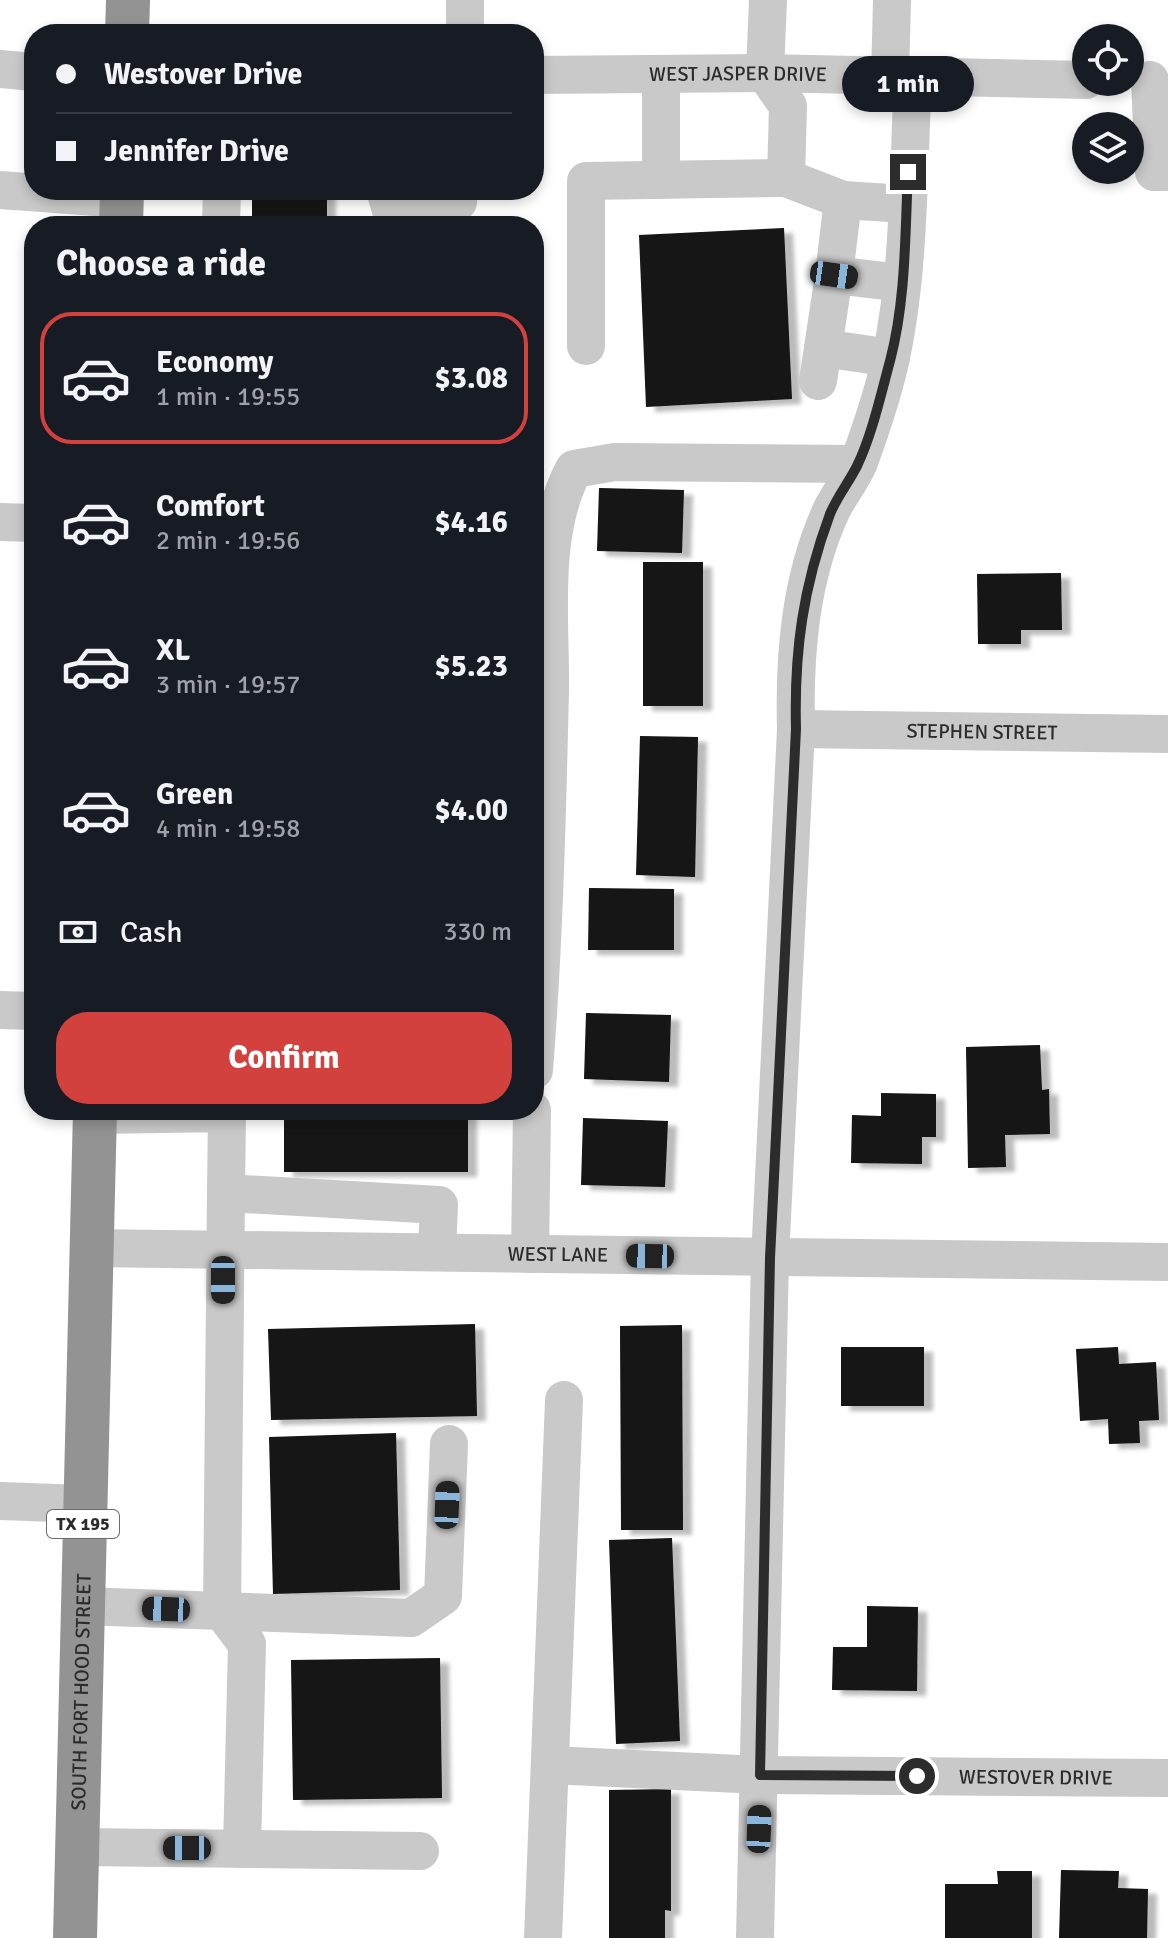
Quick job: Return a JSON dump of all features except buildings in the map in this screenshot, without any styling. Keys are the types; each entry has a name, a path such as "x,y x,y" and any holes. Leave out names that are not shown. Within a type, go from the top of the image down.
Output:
{"highway":[{"path":"127,24 128,0"},
{"name":"SOUTH FORT HOOD STREET","path":"75,1938 95,1120"}],"street":[{"path":"465,0 465,24"},
{"path":"768,0 765,73 788,106 786,178"},
{"path":"755,1938 770,1258 796,729 794,668 803,604 832,510 858,464 891,358 902,283 906,204 901,79 892,0"},
{"path":"0,69 24,71"},
{"name":"WEST JASPER DRIVE","path":"544,75 765,73 901,79 1072,80"},
{"path":"661,76 661,180"},
{"path":"1149,80 1154,172 1168,172"},
{"path":"586,346 586,181 786,178 843,200 906,204"},
{"path":"0,190 24,193"},
{"path":"81,200 122,205"},
{"path":"388,200 392,214 416,216"},
{"path":"443,216 458,200"},
{"path":"843,200 821,364 891,358"},
{"path":"834,275 902,283"},
{"path":"544,911 551,563 560,495 574,469 615,462 858,464"},
{"path":"0,522 24,523"},
{"name":"STEPHEN STREET","path":"796,729 1168,734"},
{"path":"0,1010 24,1011"},
{"path":"227,1120 223,1249 222,1611 247,1644 242,1849"},
{"path":"530,1254 532,1120"},
{"path":"226,1193 439,1205 437,1252"},
{"name":"WEST LANE","path":"92,1248 1168,1262"},
{"path":"543,1938 564,1400"},
{"path":"82,1606 411,1618 443,1596 449,1444"},
{"path":"0,1501 84,1504"},
{"name":"WESTOVER DRIVE","path":"550,1765 760,1775 1168,1778"},
{"path":"77,1847 420,1851"}],"route":[{"path":"908,172 902,283 891,358 858,464 832,510 817,554 803,604 794,668 796,729 770,1258 760,1775 917,1776"}]}
